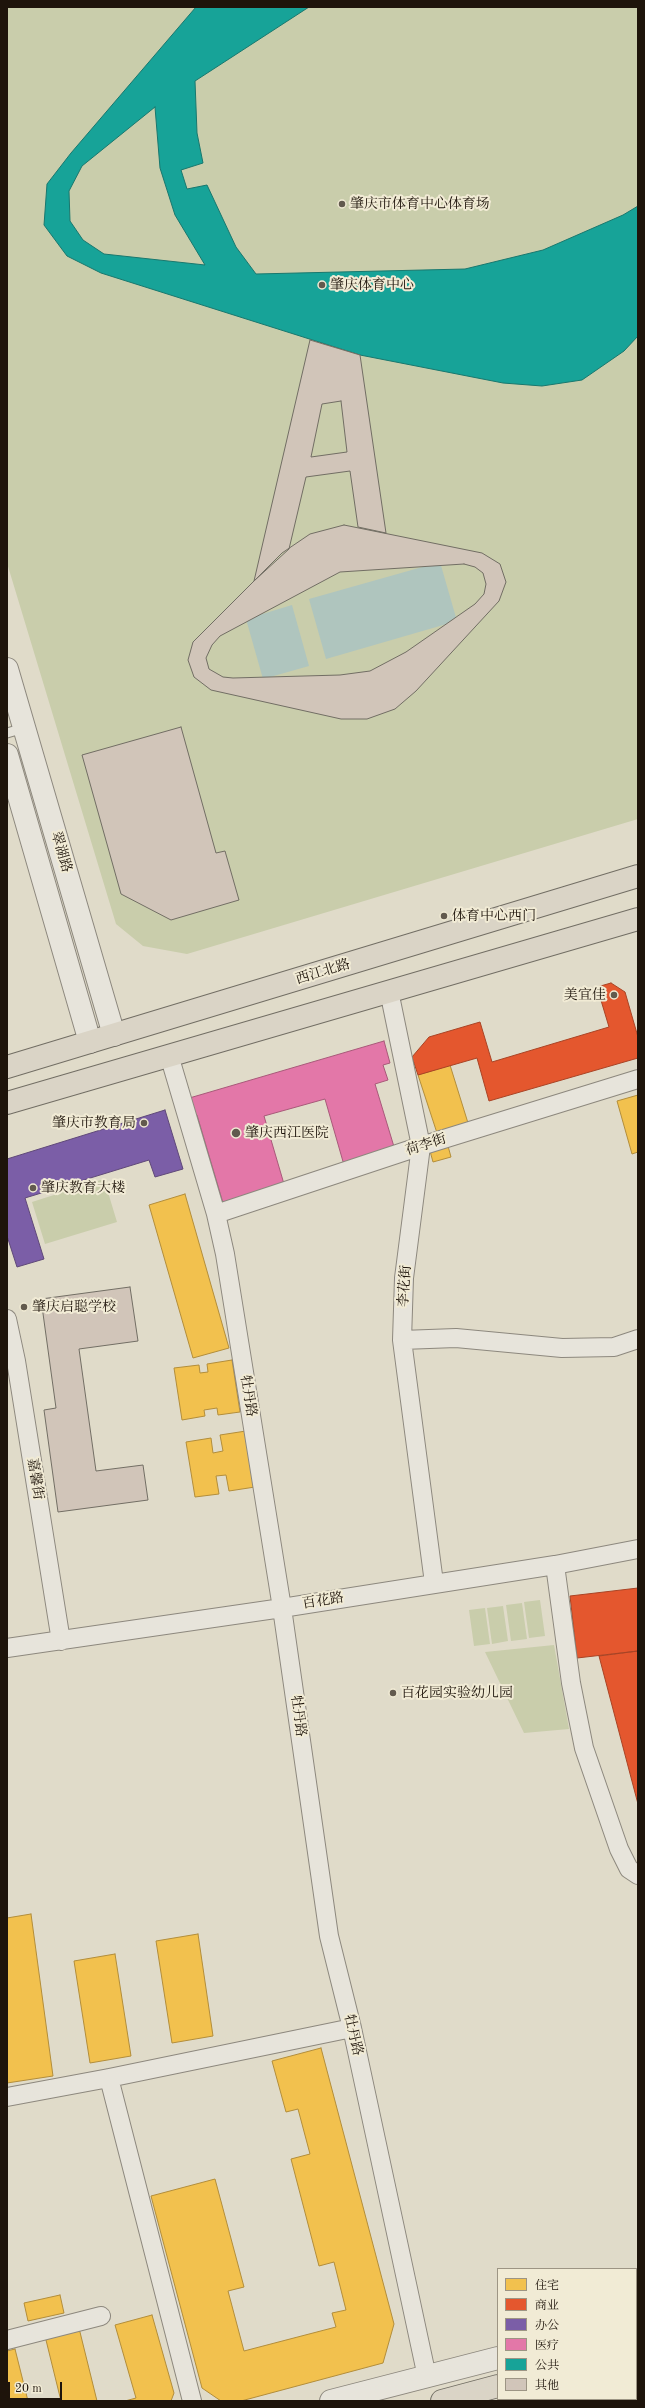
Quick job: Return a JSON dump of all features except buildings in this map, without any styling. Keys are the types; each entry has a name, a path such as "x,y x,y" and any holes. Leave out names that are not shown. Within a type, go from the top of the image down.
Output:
{"main road":[{"name":"西江北路","path":"7,1067 638,876"},
{"path":"7,1103 638,920"},
{"path":"442,2401 497,2386"}],"street":[{"name":"翠湖路","path":"7,669 16,730 114,1035"},
{"name":"翠湖路","path":"7,755 90,1042"},
{"name":"李花街","path":"389,991 420,1146 404,1278 402,1340 434,1583"},
{"name":"牡丹路","path":"169,1055 216,1214 225,1254 282,1608 329,1936 352,2028 427,2377"},
{"name":"荷李街","path":"216,1214 420,1146 638,1079"},
{"name":"嘉馨街","path":"7,1319 16,1361 61,1641"},
{"path":"402,1340 456,1338 562,1348 614,1347 638,1339"},
{"name":"百花路","path":"7,1648 282,1608 555,1565 638,1549"},
{"path":"555,1565 571,1683 584,1748 619,1849 629,1869 638,1875"},
{"path":"7,2096 109,2078 352,2028"},
{"path":"109,2078 192,2401"},
{"path":"7,2340 101,2316"},
{"path":"331,2401 497,2358"},
{"path":"354,2401 375,2390"}],"green space":[{"name":"肇庆体育中心","path":"7,7 638,7 638,819 187,954 143,946 116,924 7,563"},
{"path":"104,1179 117,1222 45,1244 32,1202"},
{"path":"540,1600 545,1636 529,1638 524,1602"},
{"path":"522,1603 527,1639 511,1641 506,1605"},
{"path":"503,1606 508,1641 492,1644 487,1608"},
{"path":"485,1608 490,1644 474,1646 469,1610"},
{"path":"554,1645 569,1729 524,1733 485,1652"}],"water":[{"path":"440,562 457,621 326,659 309,599"},
{"path":"292,605 309,666 263,679 246,619"}],"place":[{"name":"肇庆市体育中心体育场","path":"342,204"},
{"name":"肇庆体育中心","path":"322,285"},
{"name":"体育中心西门","path":"444,916"},
{"name":"美宜佳","path":"614,995"},
{"name":"肇庆市教育局","path":"144,1123"},
{"name":"肇庆西江医院","path":"236,1133"},
{"name":"肇庆教育大楼","path":"33,1188"},
{"name":"肇庆启聪学校","path":"24,1307"},
{"name":"百花园实验幼儿园","path":"393,1693"}]}
